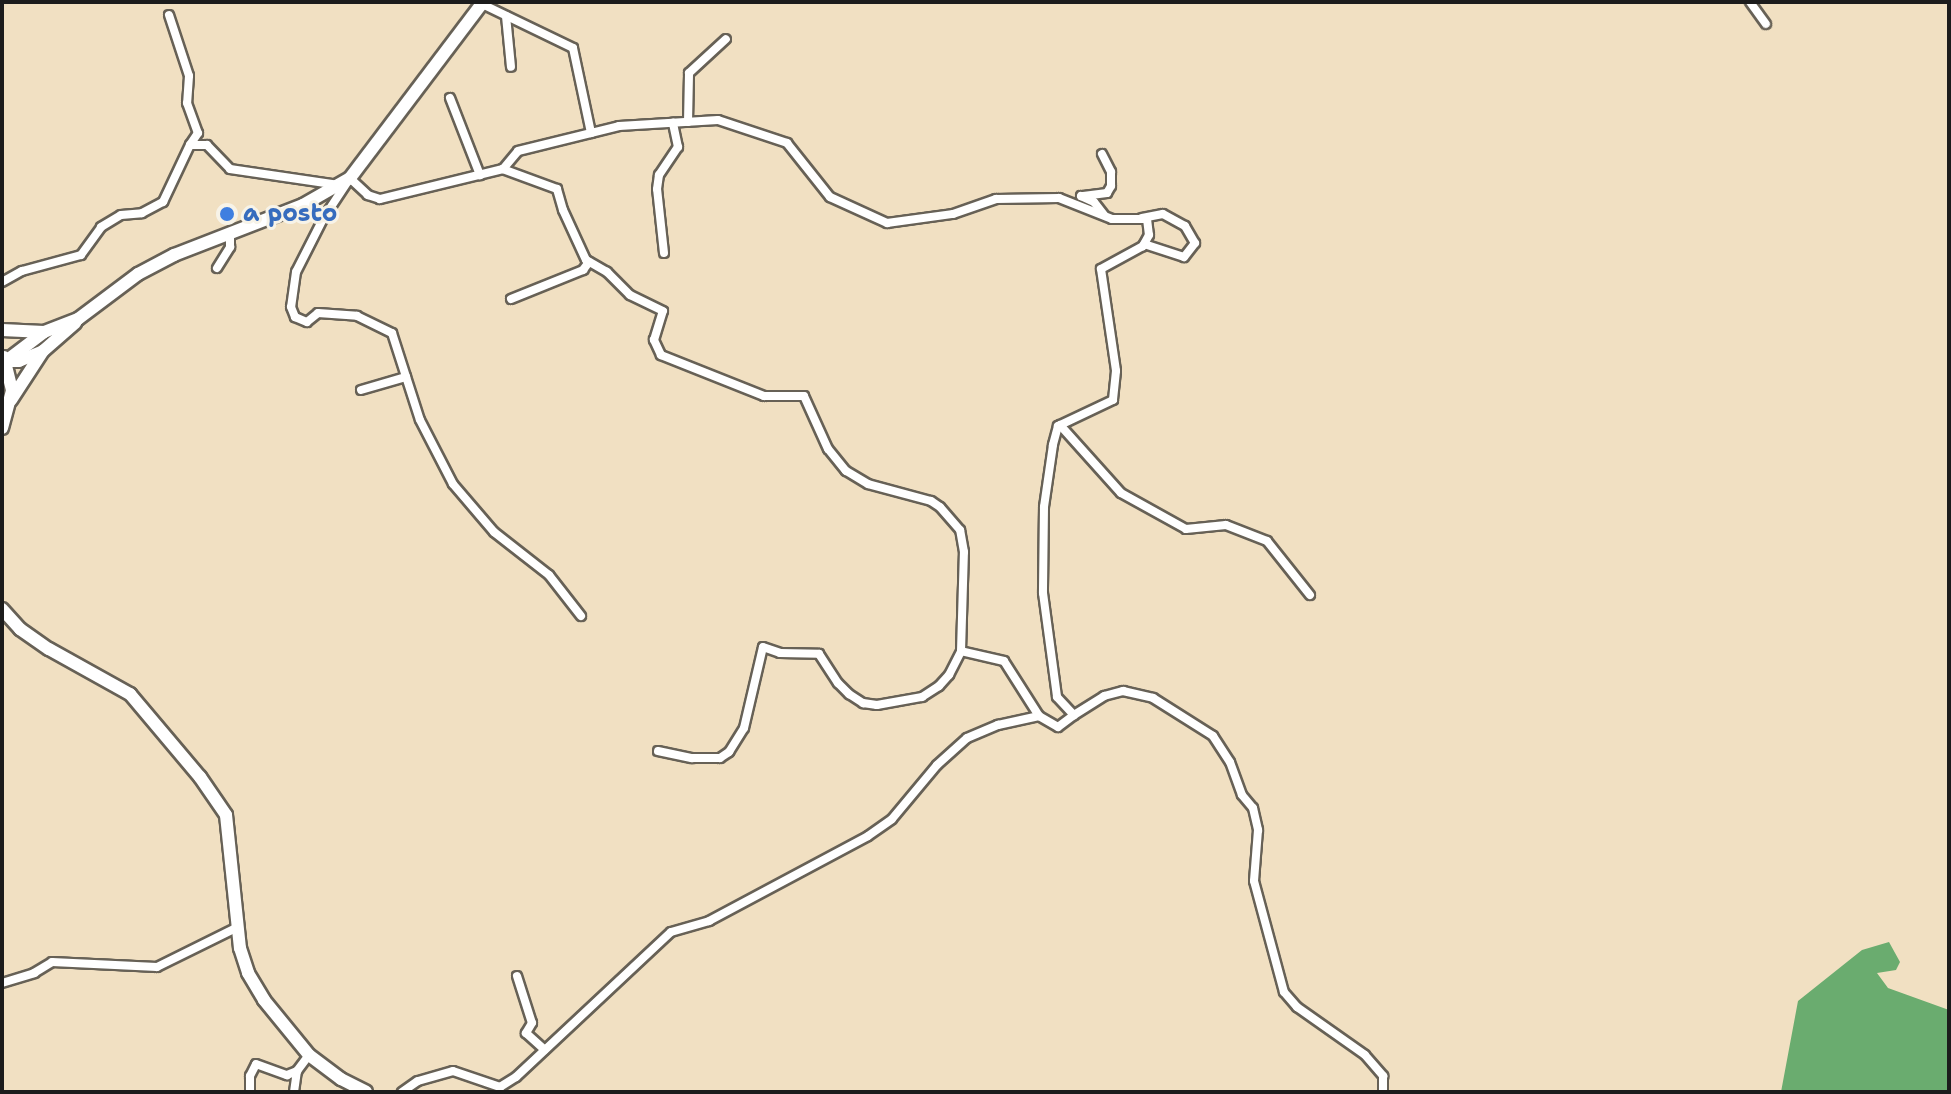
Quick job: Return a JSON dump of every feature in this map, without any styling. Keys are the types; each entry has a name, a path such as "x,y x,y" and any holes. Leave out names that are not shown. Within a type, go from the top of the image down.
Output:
{"main road":[{"path":"11,400 43,351 78,319 138,274 303,205 344,182 483,3"},
{"path":"4,358 44,332 78,319"},
{"path":"2,330 44,332"},
{"path":"4,358 26,359 43,351"},
{"path":"2,428 11,400 12,381 4,358"},
{"path":"2,609 20,629 49,649 130,694 200,777 226,815 238,927 248,973 264,1000 309,1055 341,1079 366,1092"}],"street":[{"path":"1750,2 1766,24"},
{"path":"483,3 573,48 591,133"},
{"path":"2,282 22,271 81,255 101,227 121,215 142,213 163,202 198,133 187,103 189,76 169,15"},
{"path":"506,16 511,67"},
{"path":"688,122 689,73 726,39"},
{"path":"450,98 480,175"},
{"path":"503,169 518,151 619,126 718,120 787,143 830,197 887,223 953,214 996,199 1059,198 1105,216 1147,219 1149,235 1144,244 1101,269 1116,371 1113,400 1060,425 1053,445 1044,507 1043,593 1057,697 1074,715"},
{"path":"664,253 657,189 659,175 678,147 673,123"},
{"path":"190,145 207,145 230,169 344,182 368,195 385,199 503,169 559,190 563,210 589,262 607,272 630,295 663,311 654,340 661,355 764,396 804,396 828,449 846,471 868,484 931,501 960,530 964,552 961,651 949,675 939,686 913,700 877,705 863,703 838,683 819,654 780,653 763,647 744,728 729,752 720,758 692,758 658,751"},
{"path":"1102,154 1111,172 1111,186 1107,193 1081,196 1094,202 1105,216"},
{"path":"344,182 296,272 291,307 295,317 307,322 318,313 357,316 392,333 420,420 453,484 494,532 549,575 581,616"},
{"path":"1140,219 1163,214 1185,226 1195,243 1184,257 1144,244"},
{"path":"217,268 230,247 230,233"},
{"path":"511,299 583,270 589,262"},
{"path":"361,390 406,377"},
{"path":"1060,425 1121,493 1186,529 1226,525 1267,541 1310,595"},
{"path":"961,651 1004,661 1039,716 1058,727 1104,696 1123,691 1153,698 1213,736 1230,762 1242,795 1253,808 1258,830 1254,881 1284,992 1297,1007 1365,1055 1383,1076 1383,1092"},
{"path":"402,1092 418,1081 453,1071 500,1087 545,1050 671,932 709,921 868,836 892,819 937,765 967,738 998,725 1039,716"},
{"path":"2,983 34,973 52,962 157,967 238,927"},
{"path":"517,976 532,1023 526,1033 545,1050"},
{"path":"294,1092 297,1071 309,1055"},
{"path":"250,1092 250,1076 256,1064 287,1075 297,1071"}],"green space":[{"path":"1889,942 1900,962 1896,970 1877,973 1888,988 1949,1010 1949,1092 1781,1092 1798,1001 1862,950"}],"place":[{"name":"a posto","path":"227,214"}]}
